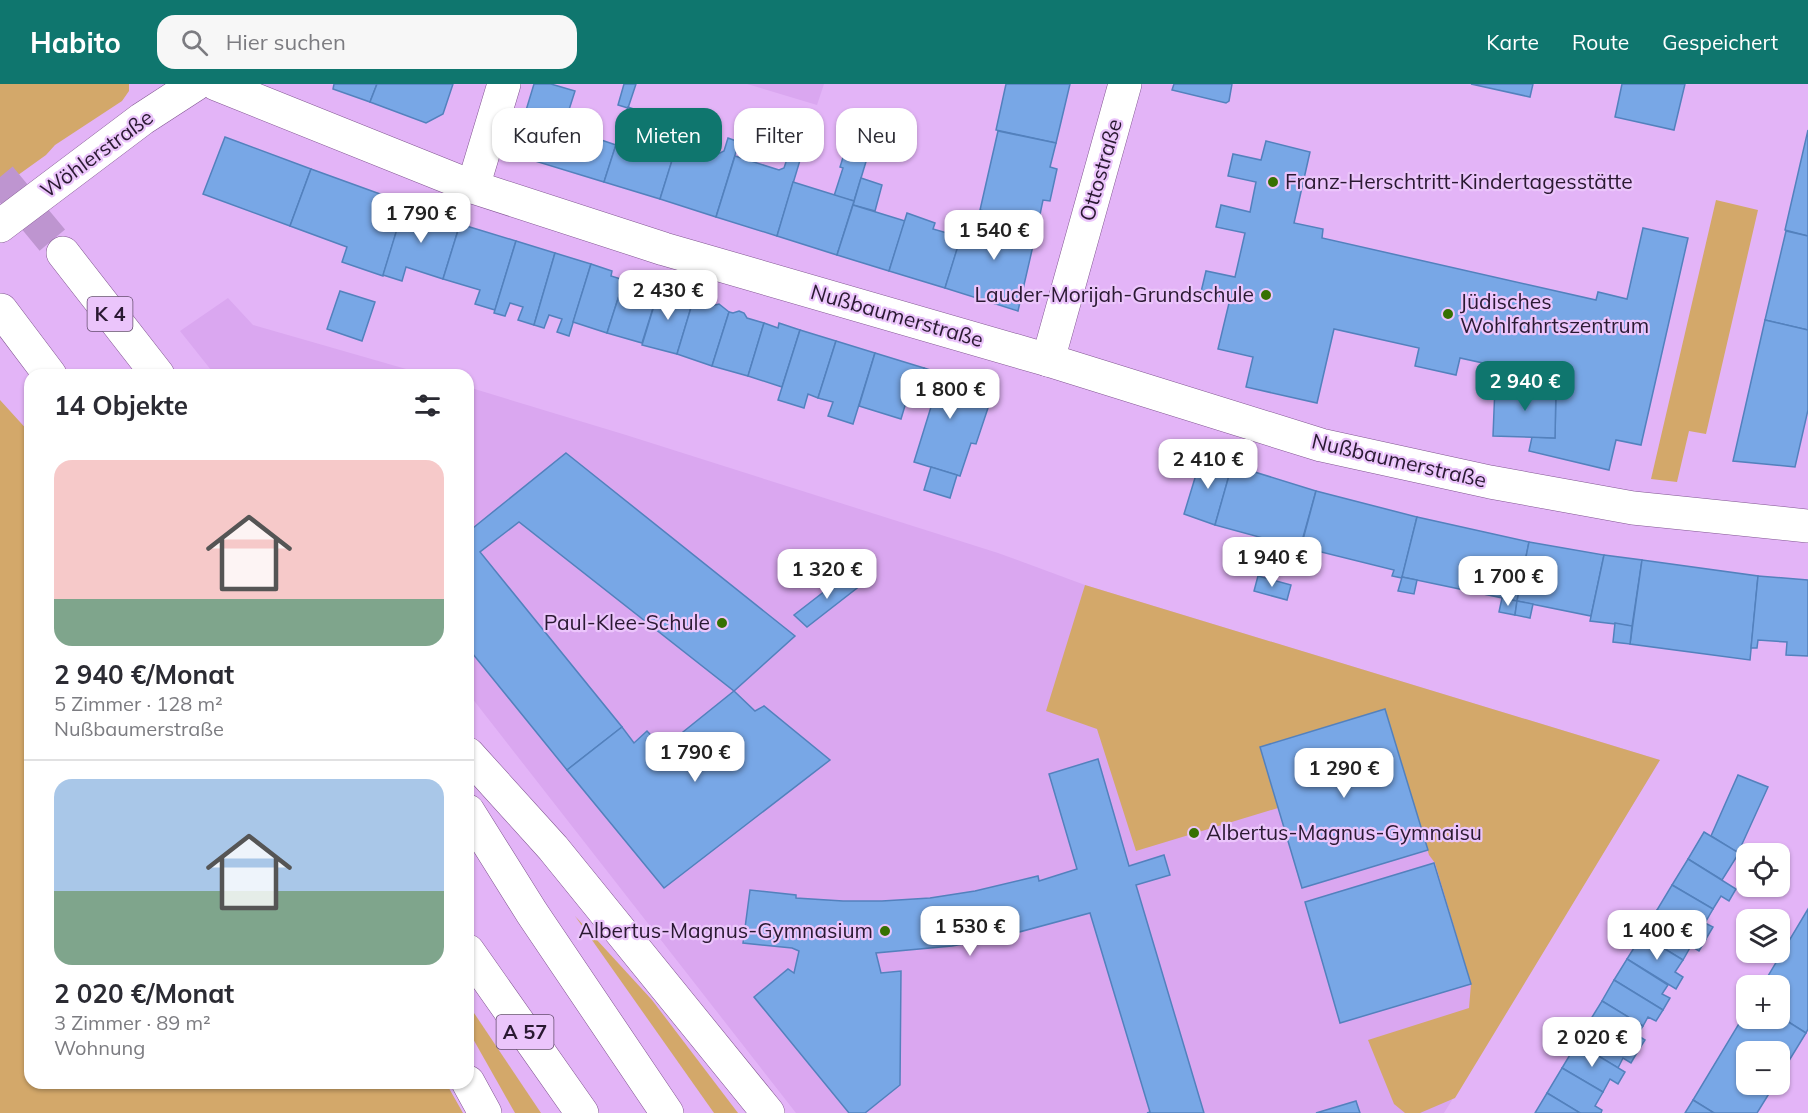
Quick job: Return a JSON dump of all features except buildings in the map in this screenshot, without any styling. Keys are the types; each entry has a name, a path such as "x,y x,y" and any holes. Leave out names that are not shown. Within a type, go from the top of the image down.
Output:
{"main road":[{"name":"Wöhlerstraße","path":"0,226 142,119 196,84"},
{"name":"Nußbaumerstraße","path":"216,84 472,187 664,249 1048,360 1321,445 1490,482 1633,508 1808,526"},
{"path":"472,187 504,84"},
{"name":"Ottostraße","path":"1048,360 1125,84"},
{"name":"K 4","path":"63,253 153,369"},
{"path":"1,310 45,369"},
{"path":"474,761 553,848 768,1113"},
{"path":"474,821 532,913 667,1113"},
{"name":"A 57","path":"474,960 582,1113"},
{"path":"472,1089 486,1113"}],"shaded area":[{"path":"0,84 129,84 129,91 122,101 55,145 46,155 0,188"},
{"path":"747,84 824,84 817,105"},
{"path":"1716,200 1758,210 1706,434 1689,431 1677,482 1651,479"},
{"path":"228,298 253,325 406,369 210,369 180,331"},
{"name":"Albertus-Magnus-Gymnaisu","path":"474,389 998,553 1085,585 1660,760 1444,1113 796,1113 474,701"},
{"path":"0,400 24,426 24,1089 449,1089 463,1113 0,1113"},
{"path":"1085,585 1660,760 1455,1098 1420,1113 1405,1113 1394,1104 1368,1040 1469,1008 1471,984 1385,709 1260,747 1278,808 1136,851 1097,729 1046,711"},
{"path":"575,916 652,1000 738,1113 714,1113"},
{"path":"474,1013 541,1113 515,1113 474,1041"}],"tunnel":[{"path":"0,177 63,253"}],"place":[{"name":"Franz-Herschtritt-Kindertagesstätte","path":"1273,182"},
{"name":"Lauder-Morijah-Grundschule","path":"1266,295"},
{"name":"Jüdisches Wohlfahrtszentrum","path":"1448,314"},
{"name":"Paul-Klee-Schule","path":"722,623"},
{"name":"Albertus-Magnus-Gymnaisu","path":"1194,833"},
{"name":"Albertus-Magnus-Gymnasium","path":"885,931"}]}
